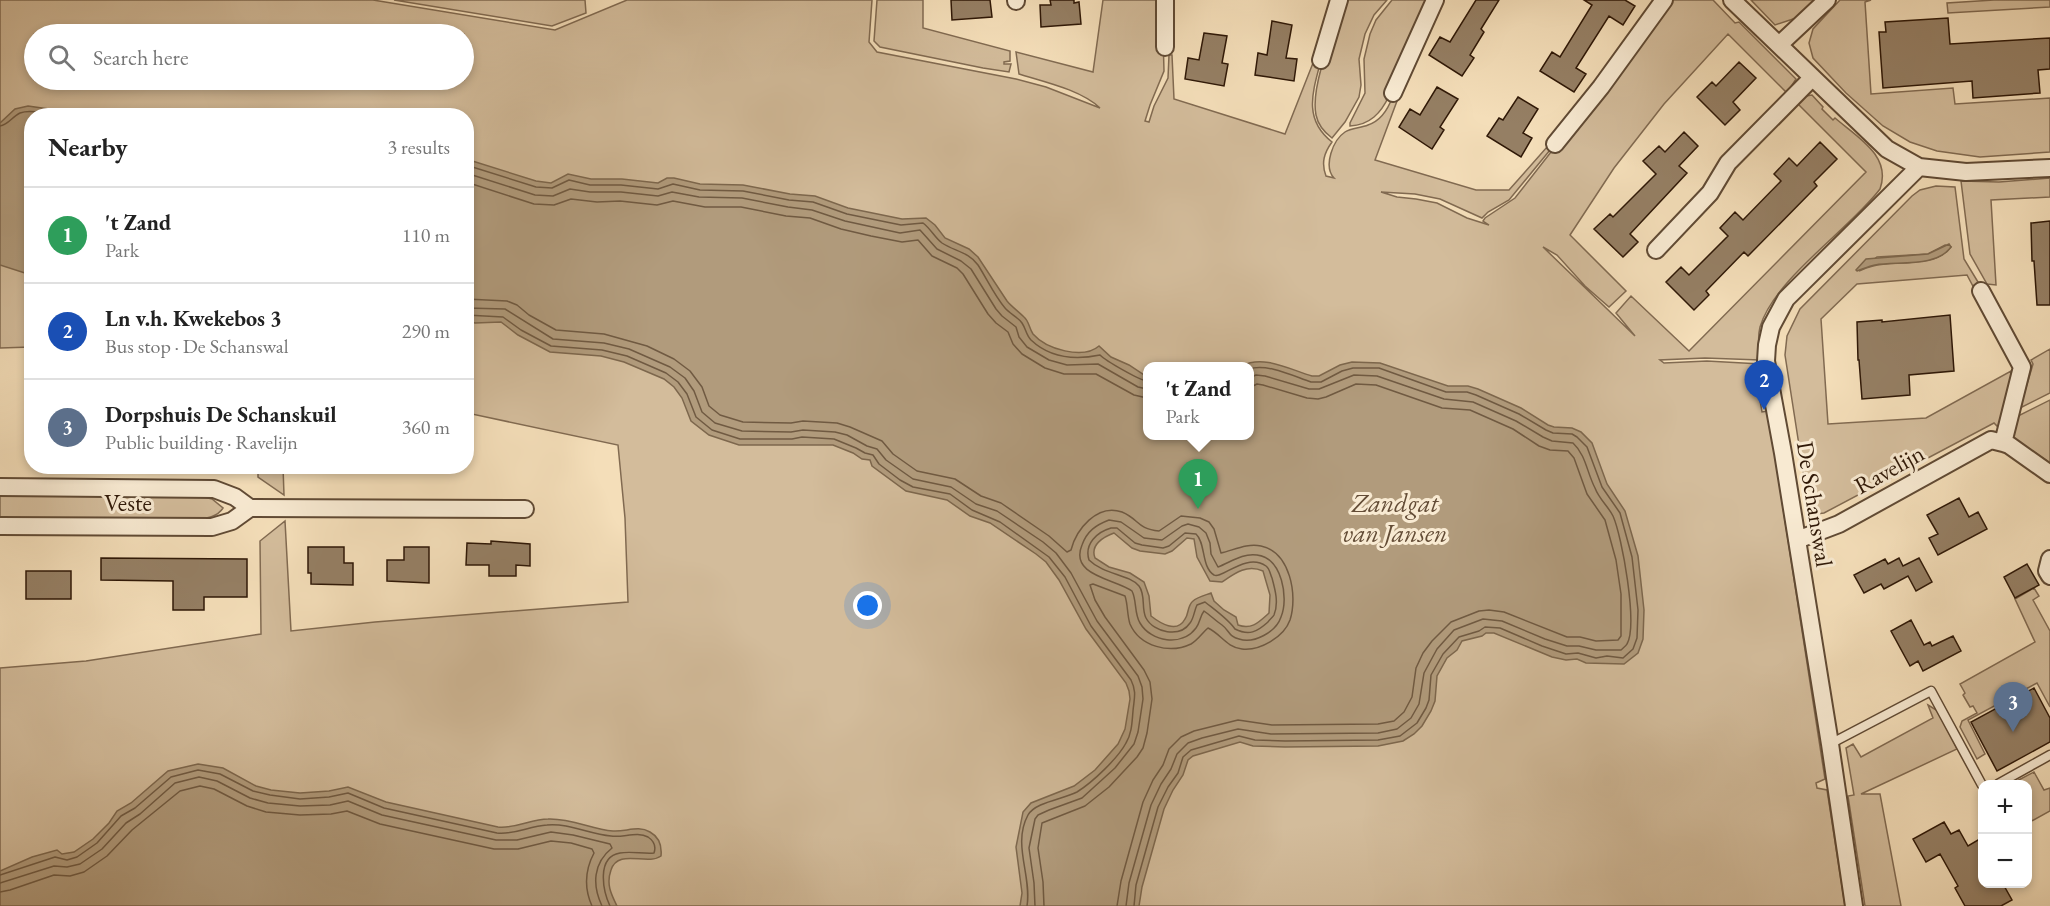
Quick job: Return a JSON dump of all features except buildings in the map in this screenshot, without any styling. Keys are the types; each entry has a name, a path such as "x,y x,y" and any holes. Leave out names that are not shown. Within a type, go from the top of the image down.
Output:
{"street":[{"path":"1165,0 1165,47"},
{"path":"1321,60 1339,0"},
{"path":"1393,93 1435,0"},
{"path":"1555,144 1608,77 1664,0"},
{"path":"1732,0 1887,149 1918,167 1966,172 2050,168"},
{"path":"1779,45 1827,0"},
{"path":"1656,250 1710,193 1728,163 1812,78"},
{"name":"De Schanswal","path":"1854,906 1797,540 1766,362 1768,336 1786,298 1918,167"},
{"path":"1981,291 2022,366 2003,443 2050,474"},
{"name":"Ravelijn","path":"1797,540 1839,524 1991,441 2003,443"},
{"name":"Veste","path":"0,487 214,489 235,497 250,508 232,521 212,527 0,526"},
{"path":"250,508 525,509"},
{"path":"2050,559 2047,571 2050,576"}],"lane":[{"path":"1830,744 1931,691 1980,780"},
{"path":"2005,780 2050,755"}],"shaded area":[{"path":"0,0 373,0 555,30 627,0 872,0 869,42 877,52 1016,79 1046,87 1100,108 1073,91 1019,74 1016,52 1093,72 1103,0 1162,0 1164,71 1145,121 1149,122 1168,78 1169,55 1172,55 1174,99 1285,134 1313,63 1320,64 1312,106 1317,125 1332,142 1324,158 1326,176 1334,178 1329,167 1329,160 1333,147 1341,136 1347,131 1376,121 1386,110 1392,98 1397,101 1375,160 1476,190 1509,190 1547,147 1550,150 1509,200 1482,218 1440,199 1415,194 1381,192 1397,197 1437,203 1467,218 1489,225 1483,221 1485,218 1515,198 1670,0 1713,0 1735,23 1739,22 1796,79 1787,93 1728,34 1664,104 1614,168 1570,235 1626,291 1609,307 1585,286 1557,255 1543,247 1635,336 1616,313 1631,296 1689,351 1866,172 1798,104 1806,96 1812,95 1833,120 1835,118 1862,140 1877,157 1882,177 1880,189 1867,205 1780,291 1760,327 1758,339 1760,360 1705,358 1660,360 1664,363 1707,361 1761,364 1754,366 1762,412 1768,411 1825,779 1816,783 1817,788 1827,790 1845,906 0,906 0,668 86,661 261,634 260,541 285,521 291,631 628,602 625,518 618,445 474,414 474,108 24,108 24,347 0,348"},
{"path":"394,0 585,0 586,13 552,26"},
{"path":"877,0 923,0 923,28 1010,51 1010,61 1004,62 1004,64 1011,64 1009,72 880,47 874,41"},
{"path":"1345,0 1387,0 1374,15 1365,34 1359,59 1361,85 1359,97 1345,122 1332,138 1318,122 1315,103 1320,73"},
{"path":"1392,0 1429,0 1382,108 1369,121 1350,126 1365,93 1364,59 1370,34 1376,20"},
{"path":"1751,0 1815,0 1796,18 1775,25"},
{"path":"1840,0 1871,0 1865,2 1871,94 1953,88 1955,104 2050,98 2050,152 1980,157 1937,151 1910,142 1883,126 1846,93 1813,58 1809,43 1813,29"},
{"path":"2050,0 2050,7 1948,13 1947,3"},
{"path":"2050,178 2050,197 1991,200 1996,285 1987,284 1970,254 1961,181 1999,182"},
{"path":"1936,186 1955,187 1964,259 1981,287 1975,290 1967,275 1857,284 1821,319 1828,424 1926,418 2011,371 2011,384 1998,427 1994,423 1824,513 1816,514 1809,509 1808,503 1785,355 1787,336 1800,309 1920,190","holes":["1945,245 1951,247 1944,254 1926,261 1882,264 1859,271 1877,257 1928,254"]},
{"path":"2050,349 2050,393 2020,408 2033,364 2031,360"},
{"path":"2050,400 2050,463 2012,437 2018,416"},
{"path":"258,474 283,474 284,495 258,477"},
{"path":"0,495 200,496 212,499 223,508 213,516 191,520 0,520"},
{"path":"2034,588 2039,596 2033,600 2050,631 2050,707 2037,683 1968,720 1985,754 1977,759 1960,727 1962,721 1977,713 1973,706 1970,707 1960,684 2035,642 2015,599"},
{"path":"1928,705 1938,711 1957,749 1861,794 1880,794 1901,906 1865,906 1848,796 1854,795 1846,748 1853,744 1861,757 1933,718"},
{"path":"2034,772 2044,790 2050,788 2050,811 2032,821 2032,780 2019,780"}],"water":[{"path":"28,106 42,108 24,108 24,273 0,265 0,123 15,109"},
{"name":"Zandgat van Jansen","path":"474,162 536,181 551,183 568,174 591,179 622,179 658,183 667,178 674,178 700,184 743,185 815,196 848,208 902,219 926,218 945,238 969,249 978,257 1007,301 1026,319 1033,334 1039,339 1065,351 1084,352 1099,346 1111,357 1143,374 1143,440 1254,440 1254,363 1259,362 1277,364 1312,376 1319,376 1340,365 1352,362 1380,363 1448,386 1468,386 1478,389 1521,408 1548,425 1572,428 1581,432 1592,443 1607,484 1625,511 1638,556 1644,610 1643,639 1638,653 1624,664 1586,663 1577,659 1566,660 1552,657 1494,633 1486,633 1462,641 1457,650 1447,658 1437,676 1435,701 1431,711 1422,726 1403,741 1378,746 1285,747 1253,746 1240,742 1193,756 1188,760 1183,775 1164,809 1142,887 1139,906 1020,906 1022,893 1016,847 1023,812 1031,803 1074,786 1095,770 1118,744 1125,729 1130,699 1126,683 1086,629 1059,580 1046,562 990,523 970,516 947,500 906,491 872,466 870,460 862,459 833,445 739,445 709,435 691,421 682,398 664,379 624,362 601,356 550,352 518,335 501,322 475,323","holes":["1114,533 1132,548 1165,554 1187,538 1194,539 1197,557 1210,581 1222,582 1246,569 1263,571 1270,595 1269,613 1251,626 1238,625 1236,617 1214,601 1211,593 1193,601 1182,623 1178,626 1168,626 1151,616 1149,596 1144,582 1130,573 1109,567 1095,558 1094,553 1098,542"]},
{"path":"1949,244 1951,247 1944,254 1926,261 1875,265 1856,270 1866,259 1928,254"},
{"path":"198,764 223,768 256,786 271,790 300,793 348,787 386,802 498,827 511,827 548,819 565,820 613,831 641,829 650,832 658,839 661,856 655,859 626,859 615,863 611,870 609,884 617,906 0,906 0,871 32,857 57,850 62,854 74,852 93,839 117,811 131,803 168,771"}],"place":[{"name":"Ln v.h. Kwekebos 3","path":"1764,410"},
{"name":"'t Zand","path":"1198,509"},
{"name":"Dorpshuis De Schanskuil","path":"2013,732"}]}
